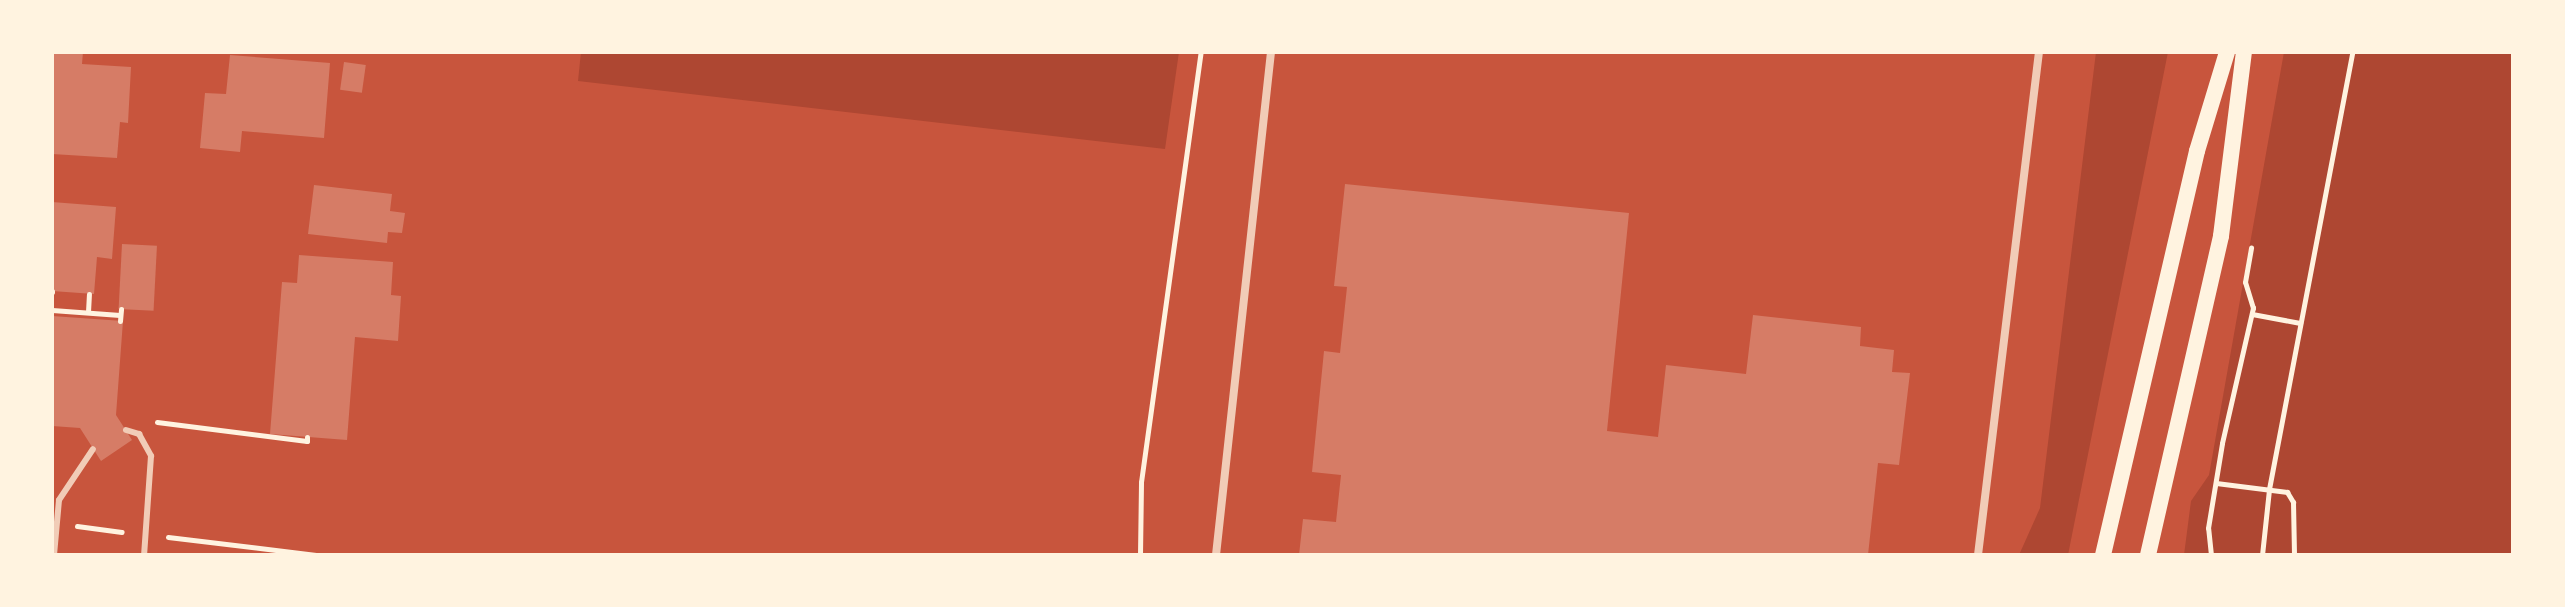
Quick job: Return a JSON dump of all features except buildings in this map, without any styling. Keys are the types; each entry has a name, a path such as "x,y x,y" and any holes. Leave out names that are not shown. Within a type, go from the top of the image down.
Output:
{"main road":[{"path":"2103,555 2197,151 2227,52"},
{"path":"2148,555 2221,236 2244,52"}],"street":[{"path":"1216,555 1271,52"},
{"path":"1978,555 2039,52"}],"lane":[{"path":"126,430 135,433 151,456 144,555"},
{"path":"54,555 57,524 68,482 93,449"}],"path":[{"path":"1140,555 1141,482 1201,52"},
{"path":"2262,555 2269,489 2352,52"},
{"path":"2211,555 2208,528 2252,314 2245,282 2251,248"},
{"path":"88,312 89,294"},
{"path":"52,310 120,315"},
{"path":"2252,314 2300,323"},
{"path":"135,433 138,420 307,441 307,437"},
{"path":"2216,483 2287,492 2293,502 2294,555"},
{"path":"57,524 316,555"}],"shaded area":[{"path":"581,52 1179,52 1165,149 578,81"},
{"path":"2096,52 2168,52 2068,555 2019,555 2040,508"},
{"path":"2284,52 2513,52 2513,555 2184,555 2191,501 2209,475"}]}
